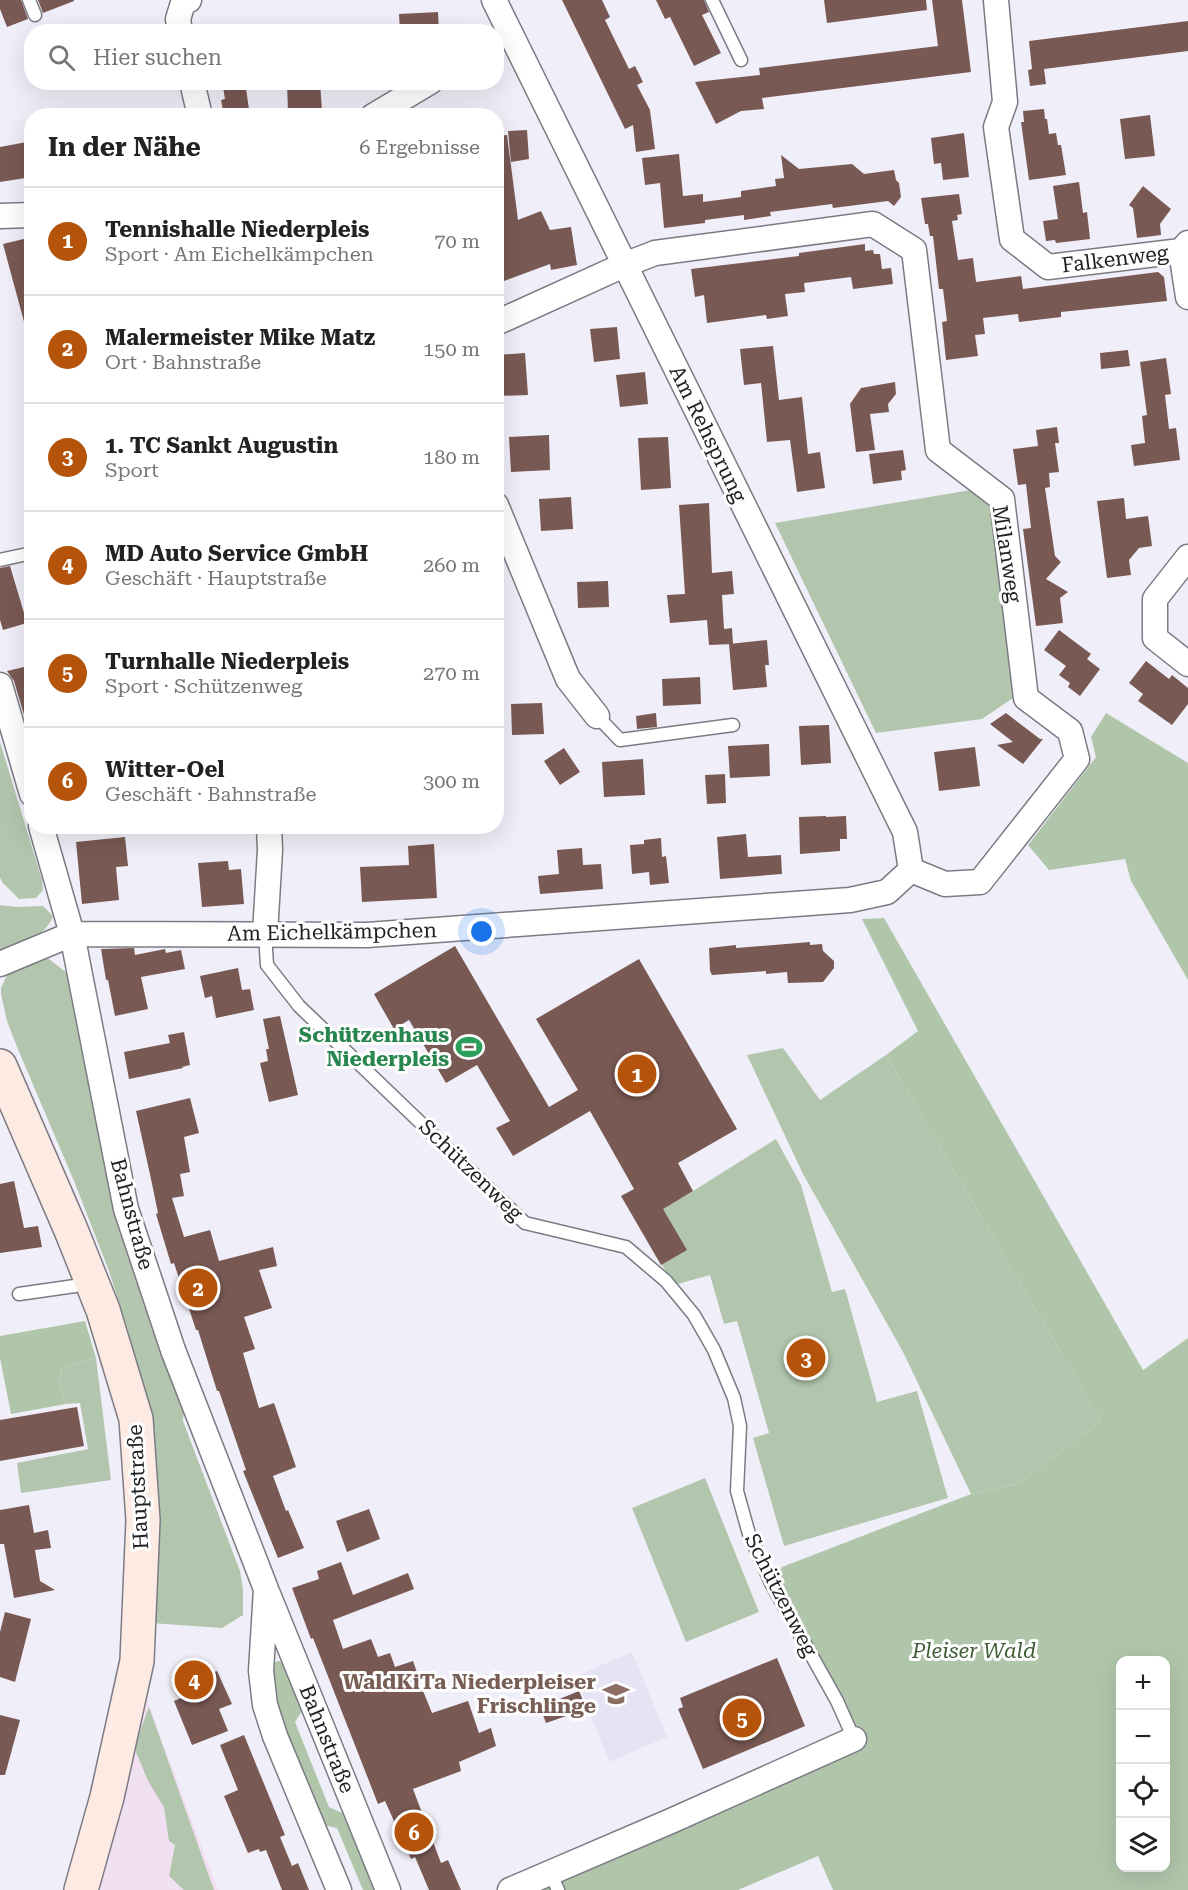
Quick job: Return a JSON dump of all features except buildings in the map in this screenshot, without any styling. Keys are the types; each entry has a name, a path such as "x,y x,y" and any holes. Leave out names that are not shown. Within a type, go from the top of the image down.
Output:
{"main road":[{"name":"Hauptstraße","path":"0,1066 103,1310 136,1419 143,1520 137,1661 107,1797 81,1890"}],"street":[{"path":"179,24 183,3 189,0"},
{"name":"Am Rehsprung","path":"494,0 500,24"},
{"name":"Falkenweg","path":"996,0 1005,102 996,127 1012,239 1048,267 1185,247 1188,297"},
{"name":"Am Rehsprung","path":"504,40 624,265 905,832 911,870"},
{"path":"194,90 198,108"},
{"path":"386,108 417,90"},
{"path":"0,216 24,215"},
{"name":"Milanweg","path":"624,265 655,253 873,224 914,250 938,450 1002,499 1026,698 1070,731 1077,759 980,882 945,884 911,870"},
{"path":"504,319 624,265"},
{"path":"504,525 567,679 597,716"},
{"path":"1188,557 1155,599 1155,638 1188,664"},
{"path":"0,685 24,767"},
{"name":"Bahnstraße","path":"43,834 72,934 126,1209 173,1350 266,1589 388,1890"},
{"path":"265,934 269,834"},
{"name":"Am Eichelkämpchen","path":"0,964 72,934 367,935 850,900 887,892 911,870"},
{"name":"Bahnstraße","path":"266,1589 261,1671 265,1705 275,1736 339,1890"},
{"name":"Schützenweg","path":"510,1890 555,1882 854,1738"}],"lane":[{"path":"29,0 35,15"},
{"path":"712,0 741,60"},
{"path":"0,560 24,555"},
{"path":"597,716 620,740 733,725"},
{"name":"Schützenweg","path":"265,934 267,965 299,1006 525,1223 626,1247 666,1281 693,1315 714,1350 734,1398 740,1426 737,1491 749,1534 771,1583 837,1701 854,1738"},
{"path":"19,1294 75,1286 90,1280"}],"shaded area":[{"name":"WaldKiTa Niederpleiser Frischlinge","path":"632,1652 667,1737 609,1762 576,1676"},
{"path":"143,1689 218,1890 99,1890 113,1837"}],"green space":[{"path":"971,490 992,509 1016,696 982,719 876,733 775,523"},
{"path":"1106,713 1188,763 1188,980 1131,881 1125,859 1049,870 1028,845 1096,757 1091,737"},
{"path":"0,742 24,821 24,834 28,834 43,890 36,898 19,899 0,878"},
{"path":"0,905 43,906 53,916 38,935 0,951"},
{"name":"Pleiser Wald","path":"884,918 1143,1370 1188,1338 1188,1890 833,1890 818,1856 738,1890 510,1890 854,1739 771,1583 782,1567 971,1494 1017,1484 1101,1421 886,1055 918,1031 862,919"},
{"path":"36,959 49,959 67,973 184,1409 183,1421 240,1571 243,1615 222,1628 151,1623 141,1381 109,1271 74,1181 17,1047 7,1021 1,994 1,988 12,970"},
{"path":"783,1048 820,1100 886,1055 1101,1421 1017,1484 971,1494 903,1352 803,1174 747,1055"},
{"path":"776,1139 801,1185 832,1292 845,1289 877,1402 917,1391 948,1498 784,1546 753,1438 769,1433 737,1321 724,1324 710,1275 674,1285 637,1223"},
{"path":"85,1321 96,1358 62,1367 59,1382 66,1404 11,1414 0,1358 0,1336"},
{"path":"96,1358 111,1480 21,1493 17,1463 88,1449 80,1403 66,1404 59,1382 62,1367"},
{"path":"705,1478 759,1612 686,1642 632,1508"},
{"path":"279,1661 286,1664 306,1705 295,1722 329,1807 351,1817 381,1890 363,1890 337,1828 319,1824 279,1724 272,1663"},
{"path":"149,1707 214,1890 184,1890 169,1876 175,1845 169,1841 164,1807 148,1781 134,1747"}],"place":[{"name":"Schützenhaus Niederpleis","path":"469,1047"},
{"name":"Tennishalle Niederpleis","path":"637,1074"},
{"name":"Malermeister Mike Matz","path":"198,1288"},
{"name":"1. TC Sankt Augustin","path":"806,1358"},
{"name":"MD Auto Service GmbH","path":"194,1680"},
{"name":"WaldKiTa Niederpleiser Frischlinge","path":"616,1694"},
{"name":"Turnhalle Niederpleis","path":"742,1718"},
{"name":"Witter-Oel","path":"414,1832"}]}
